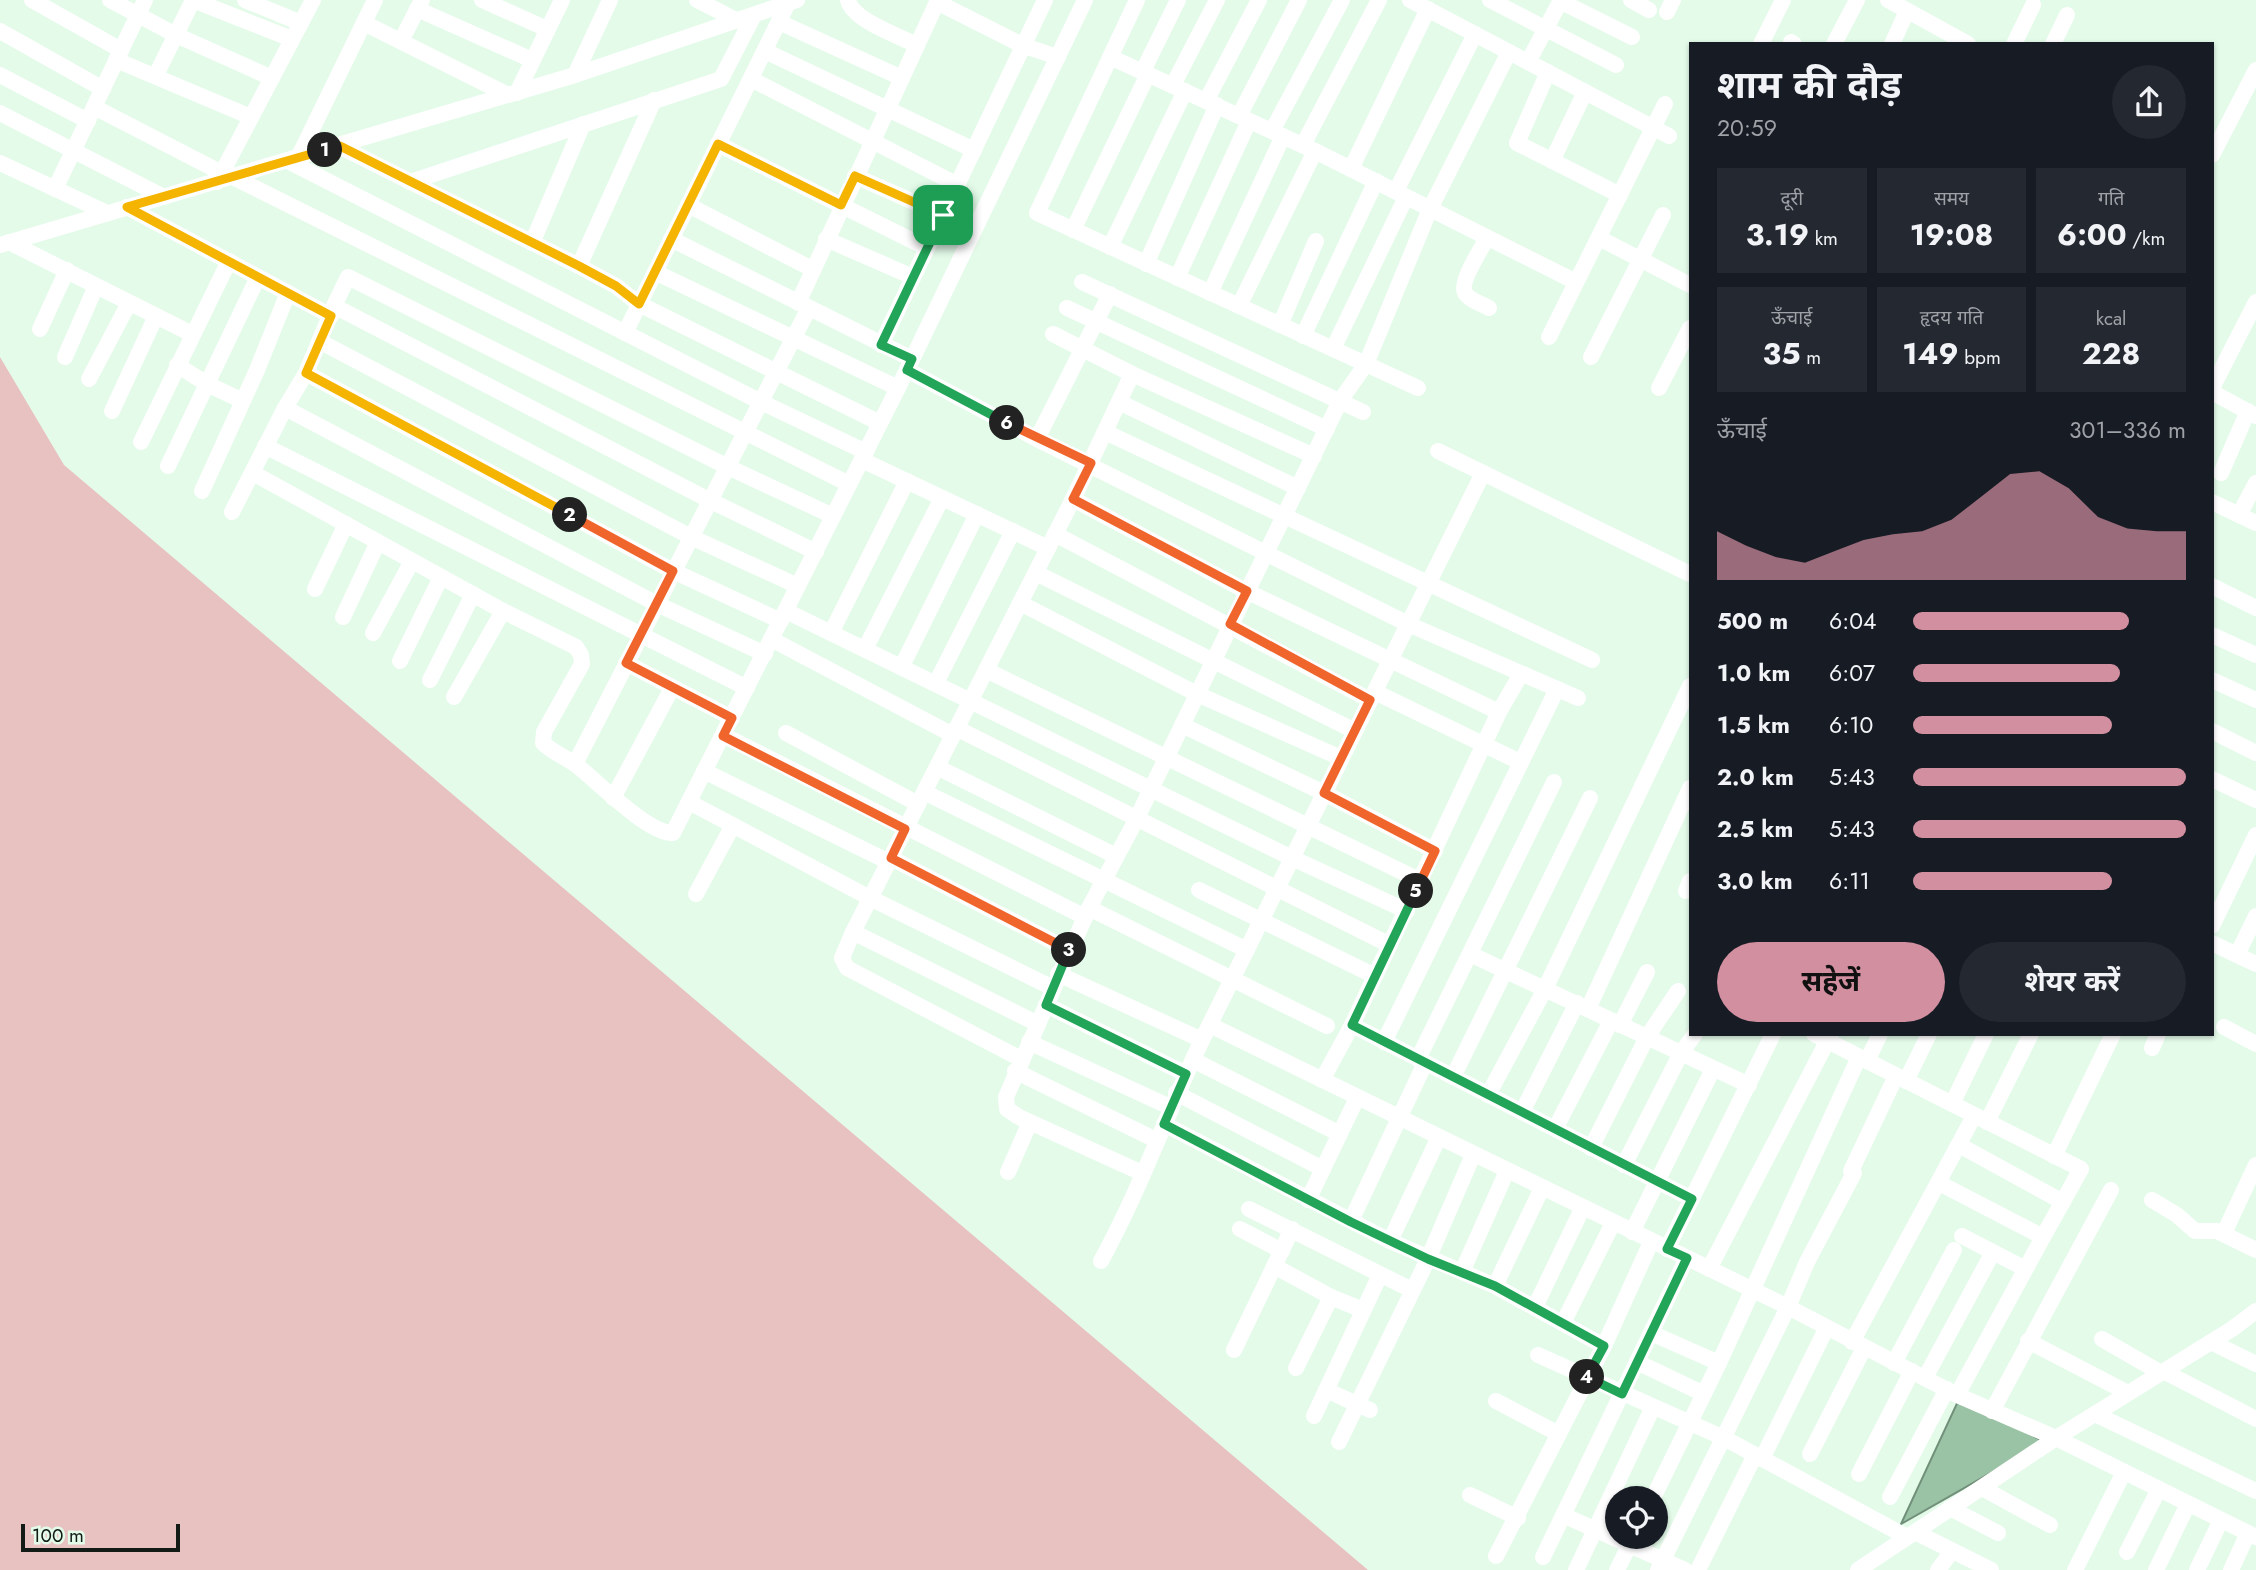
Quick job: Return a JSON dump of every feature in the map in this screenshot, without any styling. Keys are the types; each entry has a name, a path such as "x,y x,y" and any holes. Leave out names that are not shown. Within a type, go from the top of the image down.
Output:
{"street":[{"path":"32,0 156,75 251,117"},
{"path":"110,0 176,35 272,78"},
{"path":"55,189 145,0"},
{"path":"156,75 193,0 292,39"},
{"path":"246,0 301,23"},
{"path":"224,177 251,117 313,0"},
{"path":"293,160 376,0"},
{"path":"482,0 547,29"},
{"path":"513,94 562,0"},
{"path":"575,75 610,0"},
{"path":"697,0 736,20"},
{"path":"848,0 852,11 864,19 917,45"},
{"path":"881,345 1045,0"},
{"path":"253,473 503,611 576,647 582,664 550,719 542,739 545,745 575,764 613,798 670,834 678,828 704,771 898,388 1085,0"},
{"path":"1137,0 1037,213 1418,388"},
{"path":"1073,230 1178,0"},
{"path":"1110,247 1217,0"},
{"path":"1146,264 1211,103 1259,0"},
{"path":"1177,278 1244,118 1299,0"},
{"path":"1210,293 1277,134 1342,0"},
{"path":"1239,306 1379,0"},
{"path":"1410,0 1668,136"},
{"path":"1490,0 1616,65"},
{"path":"1631,0 1649,9"},
{"path":"1762,42 1783,0"},
{"path":"1835,42 1857,0"},
{"path":"1888,0 1964,42"},
{"path":"575,764 709,500 779,371 794,338 812,269 938,1 1024,46 1058,58"},
{"path":"1528,62 1561,1 1632,37"},
{"path":"4,244 575,75 736,20 760,9 793,2"},
{"path":"625,333 779,22 793,2"},
{"path":"401,41 420,4 532,60"},
{"path":"2015,42 2034,5"},
{"path":"410,181 721,79 760,9"},
{"path":"1351,169 1428,9"},
{"path":"1893,42 1907,11"},
{"path":"2054,42 2067,15"},
{"path":"779,22 902,78"},
{"path":"364,23 513,94"},
{"path":"0,31 103,89"},
{"path":"1333,349 1475,34"},
{"path":"765,51 974,150"},
{"path":"1142,1173 1030,1122 1005,1104 1018,1065 1087,912 1136,820 1164,757 1340,401 1366,364 1430,209 1509,52"},
{"path":"1110,57 1309,148 1576,282"},
{"path":"2214,151 2256,70"},
{"path":"1548,72 1517,144 1620,195"},
{"path":"0,75 91,114 224,177 849,484"},
{"path":"751,79 871,143 958,185"},
{"path":"1552,161 1585,92"},
{"path":"579,266 654,100"},
{"path":"1549,337 1665,104"},
{"path":"0,113 164,197"},
{"path":"532,243 583,124"},
{"path":"718,144 927,248"},
{"path":"340,146 579,266 616,286 639,304 880,423"},
{"path":"293,160 761,402 907,481 1013,531 1052,541 1230,624 1372,696 1520,762"},
{"path":"0,163 107,213"},
{"path":"855,176 943,215"},
{"path":"1303,336 1376,181"},
{"path":"688,205 812,269"},
{"path":"127,207 288,293 332,311 816,552"},
{"path":"1591,356 1663,215"},
{"path":"1488,237 1471,268 1464,289 1466,295 1489,308"},
{"path":"1599,238 1689,284"},
{"path":"671,239 881,345 1037,439 1091,463 1408,624 1578,698"},
{"path":"826,239 913,277"},
{"path":"1280,325 1316,241"},
{"path":"4,244 68,270 192,334"},
{"path":"141,442 229,261"},
{"path":"40,328 68,270"},
{"path":"655,272 898,388"},
{"path":"168,466 258,277"},
{"path":"232,512 306,373 348,277 728,467 833,516"},
{"path":"1082,282 1363,412"},
{"path":"65,357 96,286"},
{"path":"202,491 288,293"},
{"path":"1037,439 1110,294"},
{"path":"2214,386 2256,302"},
{"path":"89,379 129,303"},
{"path":"1067,308 1327,429"},
{"path":"112,411 156,316"},
{"path":"1658,388 1689,330"},
{"path":"1053,334 1132,374 1314,456"},
{"path":"321,342 691,537 798,586"},
{"path":"177,365 207,384 241,400"},
{"path":"306,373 673,571 831,633 1406,911"},
{"path":"1132,374 1091,463 842,958 847,968 1157,1140"},
{"path":"2214,391 2252,414 2221,473"},
{"path":"1119,402 1298,488"},
{"path":"285,408 657,604 768,646 955,732 1390,945"},
{"path":"1105,432 1592,660"},
{"path":"265,446 747,688"},
{"path":"1438,451 1689,573"},
{"path":"1101,1261 1123,1221 1173,1100 1202,1040 1483,473"},
{"path":"831,633 907,481"},
{"path":"2239,515 2256,483"},
{"path":"865,649 942,498"},
{"path":"1073,499 1247,591 1499,712"},
{"path":"2214,503 2256,523"},
{"path":"902,667 977,514"},
{"path":"315,589 346,524"},
{"path":"936,683 1013,531"},
{"path":"343,617 378,542"},
{"path":"373,633 412,561"},
{"path":"1036,573 1355,731"},
{"path":"400,661 440,577"},
{"path":"2214,587 2256,608"},
{"path":"430,680 473,594"},
{"path":"1020,603 1197,694 1341,758"},
{"path":"454,697 503,611"},
{"path":"2214,636 2256,655"},
{"path":"626,663 732,718"},
{"path":"986,670 1421,881"},
{"path":"1322,1080 1352,1025 1486,745 1499,712 1521,674"},
{"path":"2214,681 2256,701"},
{"path":"613,798 672,688"},
{"path":"1488,1095 1545,989 1689,688"},
{"path":"1384,1042 1557,689"},
{"path":"1182,725 1324,793 1435,851"},
{"path":"2214,732 2256,752"},
{"path":"786,733 1247,950"},
{"path":"723,736 905,829 1233,978 1327,1026"},
{"path":"937,767 1116,856"},
{"path":"704,771 1069,950"},
{"path":"2214,780 2256,800"},
{"path":"1351,1222 1470,954 1554,782"},
{"path":"1522,1112 1583,1006 1689,790"},
{"path":"1453,1077 1590,798"},
{"path":"690,802 870,898 1055,981 1202,1040"},
{"path":"696,894 733,825"},
{"path":"2214,922 2256,835"},
{"path":"1199,890 1375,976"},
{"path":"2237,956 2256,916"},
{"path":"853,932 1038,1024"},
{"path":"2214,944 2256,964"},
{"path":"1470,954 1749,1084"},
{"path":"1555,1129 1647,972"},
{"path":"1591,1148 1647,1037 1678,991"},
{"path":"1046,1005 1340,1134"},
{"path":"1210,1025 1398,1120 1439,1137 1582,1209 1788,1307 1952,1392 2056,1438 2252,1535 2231,1570"},
{"path":"1352,1025 1692,1199"},
{"path":"2224,1027 2256,1044"},
{"path":"1624,1164 1681,1053 1694,1036"},
{"path":"1667,1249 1772,1036"},
{"path":"1659,1486 1719,1363 1750,1289 1863,1059 1879,1036"},
{"path":"1660,1565 1852,1172 1901,1078 1928,1036"},
{"path":"1952,1104 1985,1036"},
{"path":"1810,1454 1858,1345 1939,1183 1959,1145 1981,1119 2030,1036"},
{"path":"2054,1156 2112,1036"},
{"path":"1709,1269 1824,1037 2081,1169 1890,1497"},
{"path":"1029,1042 1173,1100 1323,1169"},
{"path":"1632,1232 1713,1069"},
{"path":"1308,1200 1357,1098"},
{"path":"1008,1172 1030,1122"},
{"path":"1164,1124 1351,1222 1428,1259 1495,1286 1564,1321 1604,1346"},
{"path":"1391,1241 1439,1137"},
{"path":"1959,1145 2063,1202"},
{"path":"1339,1442 1363,1408 1473,1154"},
{"path":"2224,1233 2256,1165"},
{"path":"1462,1272 1507,1171"},
{"path":"1939,1183 2043,1237"},
{"path":"1495,1286 1542,1188"},
{"path":"1992,1411 2111,1190"},
{"path":"2152,1200 2195,1231 2224,1233 2256,1250"},
{"path":"1249,1209 1412,1290"},
{"path":"1535,1307 1582,1209"},
{"path":"1564,1321 1613,1223"},
{"path":"1240,1229 1331,1297 1363,1310"},
{"path":"1234,1350 1292,1229"},
{"path":"1962,1236 2018,1265"},
{"path":"1496,1556 1518,1518 1604,1346 1651,1242"},
{"path":"1894,1363 1954,1251"},
{"path":"1859,1474 1993,1252"},
{"path":"1543,1556 1687,1258"},
{"path":"1314,1416 1380,1275"},
{"path":"1296,1368 1331,1297"},
{"path":"1858,1570 2056,1438 2256,1311"},
{"path":"1698,1570 1826,1329"},
{"path":"1651,1333 1719,1363"},
{"path":"2102,1339 2256,1419"},
{"path":"2028,1341 2128,1393"},
{"path":"2211,1342 2256,1364"},
{"path":"1538,1355 1724,1438 1911,1535 1991,1570"},
{"path":"1637,1362 1703,1394"},
{"path":"1326,1390 1363,1408"},
{"path":"1496,1401 1559,1434"},
{"path":"1576,1570 1653,1407"},
{"path":"2095,1413 2256,1490"},
{"path":"2076,1570 2124,1472"},
{"path":"1982,1488 2050,1525"},
{"path":"2127,1552 2159,1489"},
{"path":"1470,1495 1518,1518"},
{"path":"2155,1570 2188,1504"},
{"path":"1950,1508 1998,1534"},
{"path":"1563,1515 1605,1531"},
{"path":"2197,1570 2221,1520"},
{"path":"1617,1570 1628,1549"},
{"path":"1641,1549 1660,1565 1685,1570"},
{"path":"1938,1570 1952,1551"}],"shaded area":[{"path":"0,357 64,465 1368,1570 0,1570"},
{"path":"1959,1399 2045,1442 1901,1524"}],"route":[{"path":"718,144 841,205 855,176 943,215 881,345 912,359 907,370 1037,439 1091,463 1073,499 1247,591 1230,624 1370,700 1324,793 1435,851 1352,1025 1692,1199 1667,1249 1687,1258 1622,1394 1587,1378 1604,1346 1564,1321 1495,1286 1428,1259 1351,1222 1164,1124 1186,1074 1046,1005 1069,950 891,858 905,829 723,736 732,718 626,663 673,571 306,373 331,316 127,207 340,146 579,266 616,286 639,304 718,144"}]}
